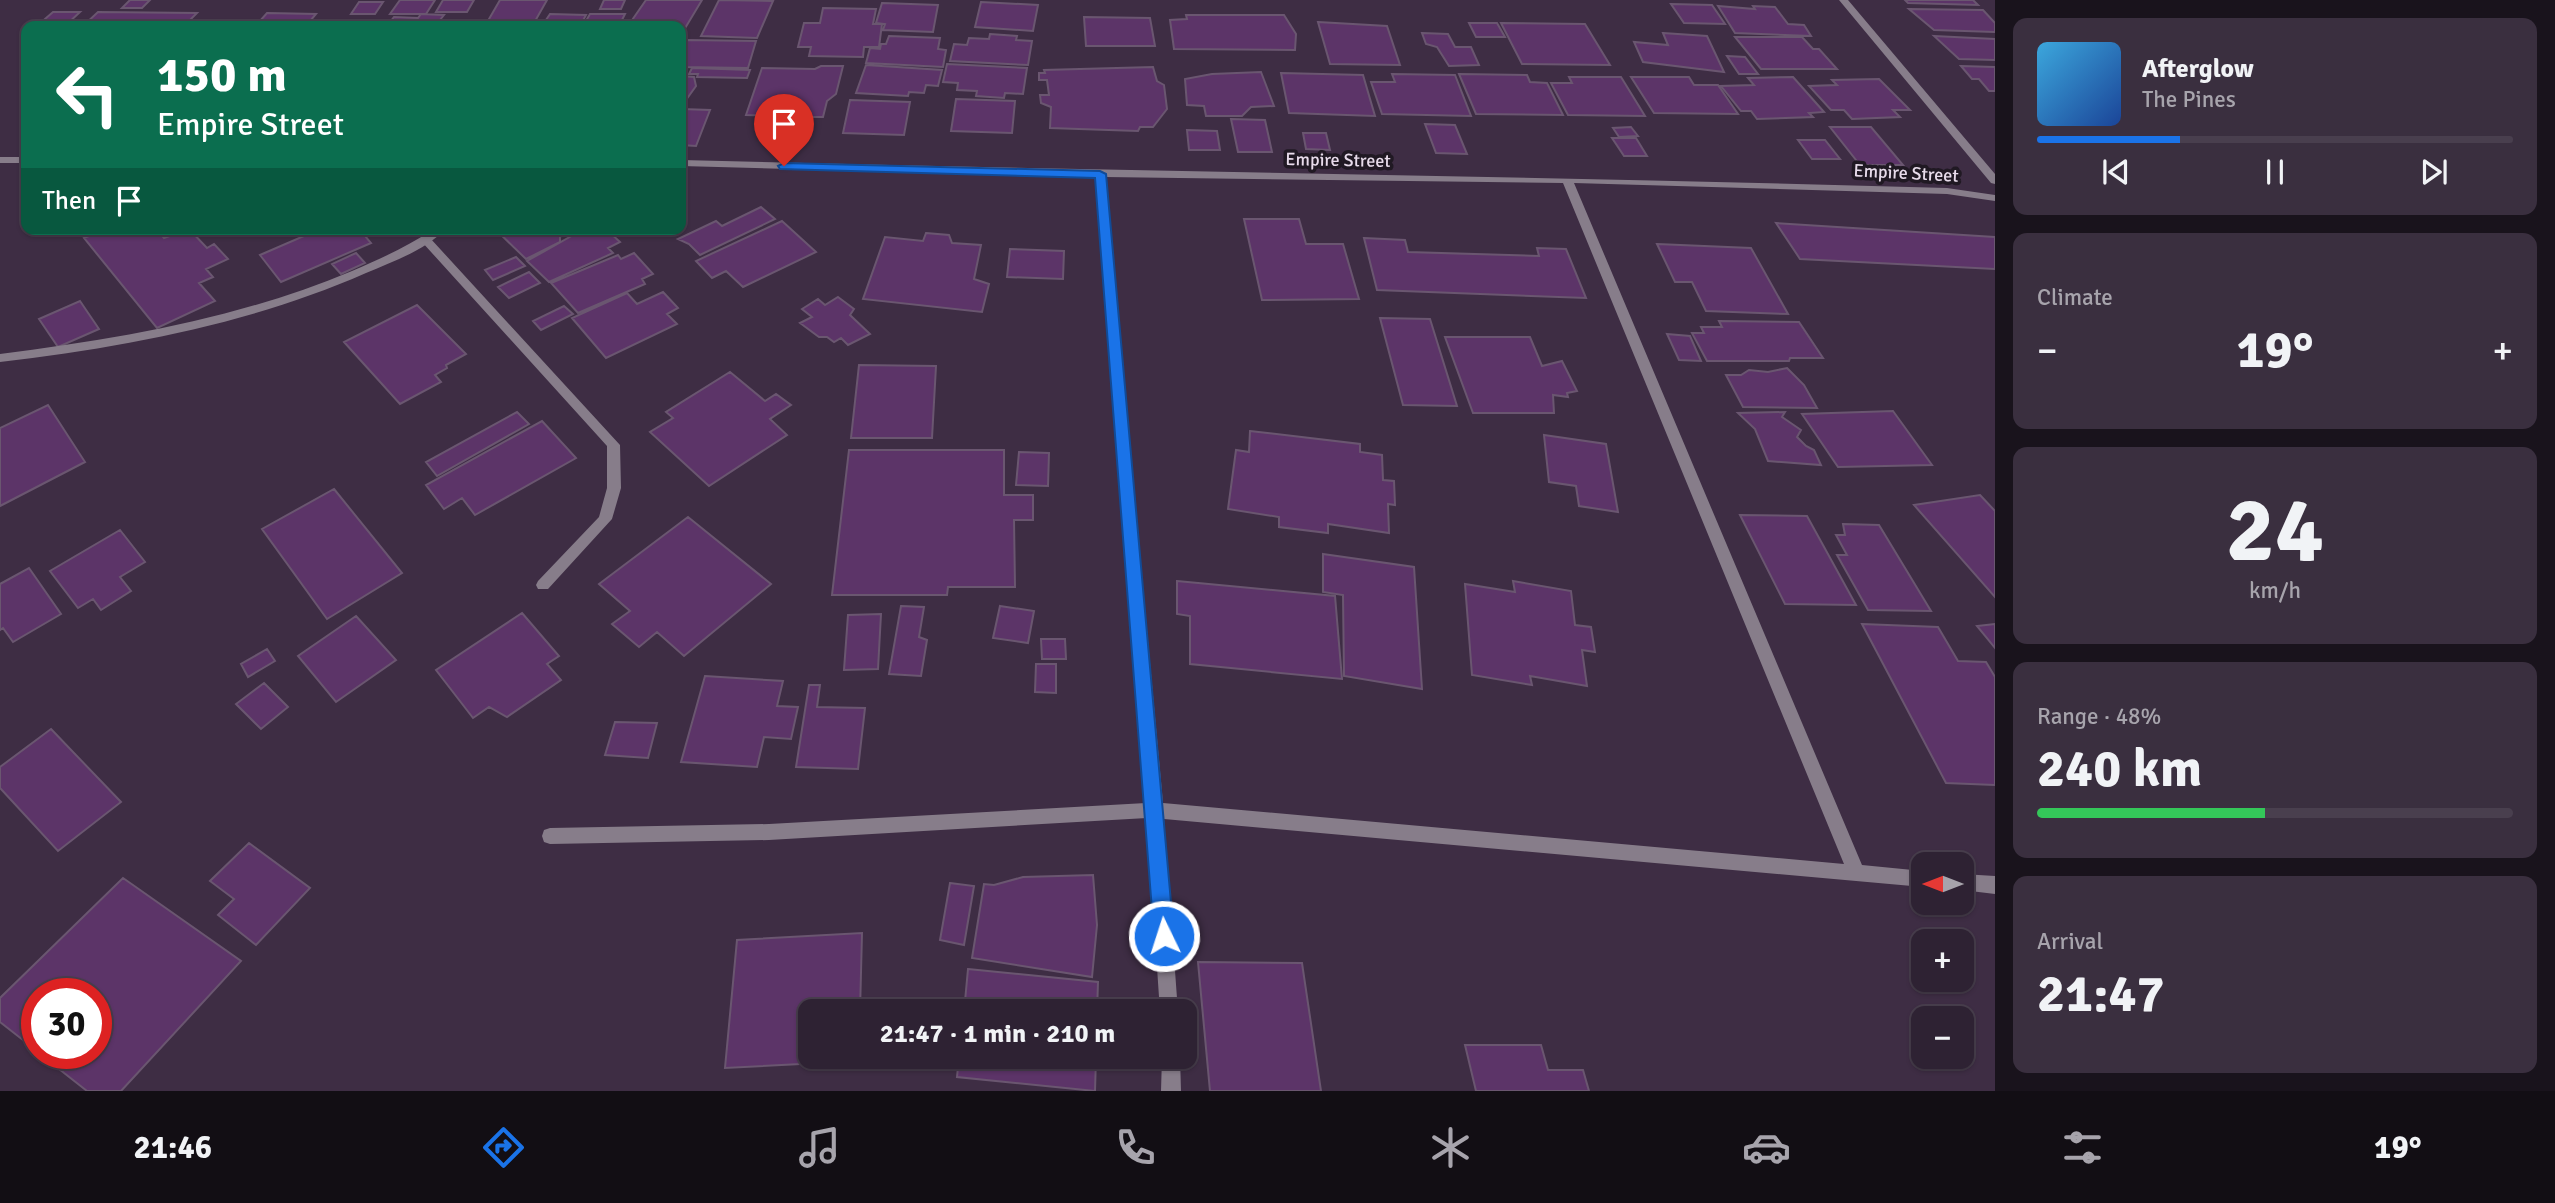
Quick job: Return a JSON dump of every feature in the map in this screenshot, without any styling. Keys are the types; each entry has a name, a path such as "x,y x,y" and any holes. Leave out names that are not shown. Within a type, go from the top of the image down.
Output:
{"street":[{"path":"1843,0 1995,181"},
{"path":"0,160 21,160"},
{"name":"Empire Street","path":"686,163 1100,174 1567,180 1947,191 1995,198"},
{"path":"1100,174 1155,810 1168,999"},
{"path":"1567,180 1857,873"},
{"path":"0,358 96,347 233,314 330,286 432,235"},
{"path":"426,240 613,445 614,488 605,519 543,585"},
{"path":"550,836 769,832 1155,810 1911,878"},
{"path":"1974,883 1995,885"},
{"path":"1171,1069 1171,1091"}],"building":[{"path":"130,0 150,0 142,8 122,8"},
{"path":"400,0 435,0 426,14 390,14"},
{"path":"443,0 474,0 467,12 436,12"},
{"path":"500,0 547,0 535,21 488,21"},
{"path":"604,0 625,0 621,9 600,9"},
{"path":"646,0 702,0 686,27 686,21 631,21"},
{"path":"719,0 773,1 757,38 701,36"},
{"path":"1905,0 1973,0 1978,5 1908,3"},
{"path":"359,2 383,2 375,14 351,14"},
{"path":"981,2 1038,5 1033,31 975,27"},
{"path":"882,3 938,5 933,32 883,30 885,24 876,23"},
{"path":"1671,4 1712,5 1725,24 1684,23"},
{"path":"1718,6 1755,9 1753,6 1775,7 1788,24 1804,25 1811,36 1735,33"},
{"path":"823,8 876,9 873,24 882,24 879,47 864,47 863,57 809,56 811,47 798,47 804,23 820,23"},
{"path":"1909,9 1983,10 1995,23 1995,32 1934,30"},
{"path":"53,12 80,12 70,21 43,21"},
{"path":"98,12 197,13 189,21 88,21"},
{"path":"267,13 316,14 310,21 260,21"},
{"path":"421,14 444,15 440,20 464,20 391,21 394,17 418,18"},
{"path":"550,14 586,15 583,21 545,21"},
{"path":"590,14 625,14 622,21 586,21"},
{"path":"1186,15 1284,15 1296,34 1295,50 1174,49 1170,20 1187,19"},
{"path":"1084,17 1150,18 1155,46 1086,46"},
{"path":"1318,22 1387,26 1400,65 1330,64"},
{"path":"1469,23 1497,23 1505,37 1476,37"},
{"path":"1501,23 1585,24 1610,65 1522,64"},
{"path":"1422,33 1448,34 1455,47 1471,47 1479,65 1449,66 1437,47 1426,44"},
{"path":"1663,33 1707,36 1724,72 1643,62 1634,42 1668,45"},
{"path":"990,34 1017,36 1016,40 1032,41 1028,65 950,61 954,44 967,45 969,38 989,39"},
{"path":"889,36 940,38 938,49 946,50 943,67 866,63 870,48 880,49"},
{"path":"1934,36 1995,39 1995,60 1959,59"},
{"path":"1735,37 1802,37 1813,49 1819,49 1837,69 1761,69"},
{"path":"686,40 756,41 748,68 686,67"},
{"path":"1727,56 1745,57 1758,74 1739,74"},
{"path":"947,64 1027,68 1023,94 1005,93 1004,98 976,96 977,91 957,90 958,83 943,82"},
{"path":"866,65 942,70 938,86 926,85 924,93 909,92 908,96 856,93"},
{"path":"821,66 843,66 836,94 827,101 823,117 812,117 810,124 779,123 781,116 746,115 762,68 815,69"},
{"path":"1961,66 1995,67 1995,91 1989,91 1979,79 1972,79"},
{"path":"1153,67 1157,81 1164,85 1167,109 1153,127 1140,127 1138,131 1050,128 1051,107 1041,103 1040,95 1049,95 1047,80 1039,80 1039,73 1045,73 1044,70"},
{"path":"692,68 750,70 747,78 697,77 698,74 689,74"},
{"path":"1261,72 1274,106 1251,107 1242,116 1206,116 1204,106 1187,105 1185,79 1212,74"},
{"path":"1281,73 1363,75 1375,116 1289,113"},
{"path":"1392,74 1455,75 1471,116 1382,114 1371,82 1395,82"},
{"path":"1459,74 1527,75 1530,82 1547,83 1563,115 1476,114"},
{"path":"686,76 694,77 696,86 686,100"},
{"path":"1569,77 1621,77 1645,116 1568,115 1551,83 1572,83"},
{"path":"1631,77 1689,77 1694,85 1718,85 1738,114 1654,113"},
{"path":"1793,77 1824,112 1809,113 1813,117 1757,119 1751,111 1741,111 1721,86 1754,85 1748,78"},
{"path":"1879,79 1910,110 1893,110 1900,117 1852,119 1844,110 1831,110 1809,86 1837,85 1832,80"},
{"path":"956,99 1015,101 1012,133 951,131"},
{"path":"850,100 910,102 904,135 843,133"},
{"path":"686,109 710,110 696,146 686,145"},
{"path":"1231,119 1265,120 1272,152 1238,152"},
{"path":"1425,124 1455,125 1467,154 1436,153"},
{"path":"1631,127 1638,136 1619,137 1613,128"},
{"path":"1830,127 1871,127 1903,165 1860,165"},
{"path":"1187,130 1217,131 1220,150 1189,150"},
{"path":"1303,133 1326,133 1330,150 1306,149"},
{"path":"1612,138 1636,138 1647,156 1624,156"},
{"path":"1798,140 1825,140 1840,159 1812,159"},
{"path":"761,207 775,219 700,255 689,244 678,239 716,221 722,226"},
{"path":"1244,219 1299,219 1306,244 1343,244 1359,299 1262,300"},
{"path":"782,221 816,252 743,287 726,271 712,278 696,261"},
{"path":"1776,223 1995,237 1995,269 1800,259"},
{"path":"926,233 949,235 952,243 981,245 974,279 989,284 982,312 863,299 885,237 923,241"},
{"path":"91,235 162,235 164,238 172,235 195,235 207,248 214,244 228,259 206,269 213,277 199,283 215,301 157,328 84,238"},
{"path":"306,235 364,235 371,243 281,282 260,255"},
{"path":"501,235 563,235 560,237 560,242 526,259"},
{"path":"573,235 612,235 620,242 608,248 613,253 549,282 527,261"},
{"path":"1364,238 1405,240 1408,252 1539,256 1537,248 1566,249 1586,298 1377,290"},
{"path":"1657,244 1751,248 1788,314 1706,311 1692,282 1675,282"},
{"path":"1010,249 1064,251 1063,279 1007,277"},
{"path":"356,253 365,263 341,274 332,264"},
{"path":"634,253 653,274 642,279 645,284 578,313 551,283 618,255 621,259"},
{"path":"516,257 525,266 493,280 485,270"},
{"path":"529,272 540,283 509,298 498,287"},
{"path":"663,292 678,308 667,314 677,324 606,358 572,318 627,293 637,304"},
{"path":"838,297 854,309 850,315 870,334 848,345 841,338 834,342 827,337 819,337 800,323 812,317 802,309 818,299 825,305"},
{"path":"80,301 99,329 58,347 39,319"},
{"path":"417,305 466,354 446,365 447,368 435,375 441,382 400,404 344,342"},
{"path":"564,306 573,314 541,330 533,321"},
{"path":"1380,318 1430,319 1457,406 1403,405"},
{"path":"1719,321 1799,322 1823,358 1790,358 1789,361 1707,361 1692,333 1704,333 1701,327 1722,327"},
{"path":"1667,334 1690,336 1701,361 1679,360"},
{"path":"1445,337 1530,337 1542,366 1562,361 1577,391 1567,393 1568,397 1553,395 1554,413 1473,413"},
{"path":"859,365 936,366 932,438 851,438"},
{"path":"1787,368 1804,385 1817,408 1743,407 1726,375 1741,375 1749,370 1768,372"},
{"path":"730,372 765,401 776,394 791,405 770,419 787,435 709,486 650,432 673,418 666,412"},
{"path":"48,405 85,462 0,506 0,428"},
{"path":"1893,411 1932,465 1838,467 1802,414"},
{"path":"517,412 529,424 437,476 426,462"},
{"path":"1785,412 1782,417 1801,430 1797,437 1814,450 1821,465 1768,461 1755,429 1738,413"},
{"path":"542,421 576,458 475,515 462,498 444,509 426,485"},
{"path":"1250,431 1360,444 1360,452 1382,455 1383,480 1394,481 1395,505 1388,504 1389,533 1328,524 1328,533 1279,527 1279,517 1228,509 1236,450 1249,452"},
{"path":"1544,435 1606,444 1618,512 1579,506 1576,486 1549,482"},
{"path":"849,450 1004,450 1004,495 1033,495 1033,520 1014,520 1015,587 948,587 947,595 832,595"},
{"path":"1019,452 1049,453 1048,486 1016,485"},
{"path":"334,489 402,573 327,619 262,529"},
{"path":"1980,495 1995,511 1995,597 1914,505"},
{"path":"1740,515 1807,516 1856,605 1785,604"},
{"path":"688,517 771,584 684,656 657,632 639,647 612,624 630,611 599,584"},
{"path":"1843,524 1879,525 1931,611 1868,610 1837,555 1847,555 1836,535 1845,535"},
{"path":"120,530 145,562 120,577 131,591 101,610 93,599 78,608 50,571"},
{"path":"1323,554 1414,567 1422,689 1344,676 1343,595 1323,592"},
{"path":"29,568 61,614 13,642 3,628 0,630 0,584"},
{"path":"1177,581 1335,596 1342,679 1190,664 1190,616 1177,614"},
{"path":"1513,581 1571,591 1575,625 1591,627 1595,652 1582,650 1587,686 1530,676 1532,685 1472,675 1465,584 1515,592"},
{"path":"901,606 924,607 919,637 927,640 921,676 889,674"},
{"path":"1000,606 1034,611 1028,643 993,638"},
{"path":"522,613 559,656 547,664 561,680 507,717 489,707 473,718 436,670"},
{"path":"881,614 878,669 844,670 848,615"},
{"path":"356,616 396,660 336,702 298,656"},
{"path":"1862,624 1938,627 1958,661 1986,662 1995,677 1995,785 1946,783"},
{"path":"1995,624 1995,648 1977,626"},
{"path":"1041,639 1065,639 1066,659 1042,659"},
{"path":"267,649 275,661 248,677 241,664"},
{"path":"1036,664 1056,664 1056,693 1035,692"},
{"path":"705,676 783,681 777,706 798,707 791,739 764,737 757,767 681,762"},
{"path":"264,683 288,707 261,729 236,704"},
{"path":"809,685 820,685 817,707 865,708 858,769 796,767"},
{"path":"615,722 657,723 648,758 605,755"},
{"path":"51,729 121,802 58,851 0,788 0,767"},
{"path":"249,843 310,888 256,945 218,915 234,899 210,881"},
{"path":"1093,875 1097,925 1092,977 972,958 984,884 994,885 1023,877"},
{"path":"123,878 241,961 121,1091 87,1091 59,1069 112,1069 112,978 21,978 21,1038 0,1022 0,998"},
{"path":"950,883 974,886 964,945 940,940"},
{"path":"862,933 860,999 798,999 798,1064 725,1068 737,940"},
{"path":"1198,962 1302,963 1321,1091 1210,1091"},
{"path":"968,969 1098,982 1097,999 965,999"},
{"path":"1465,1045 1541,1045 1548,1070 1583,1070 1589,1091 1476,1091"},
{"path":"958,1069 1096,1069 1095,1091 957,1077"}],"route":[{"path":"784,166 1100,174 1164,936"}]}
